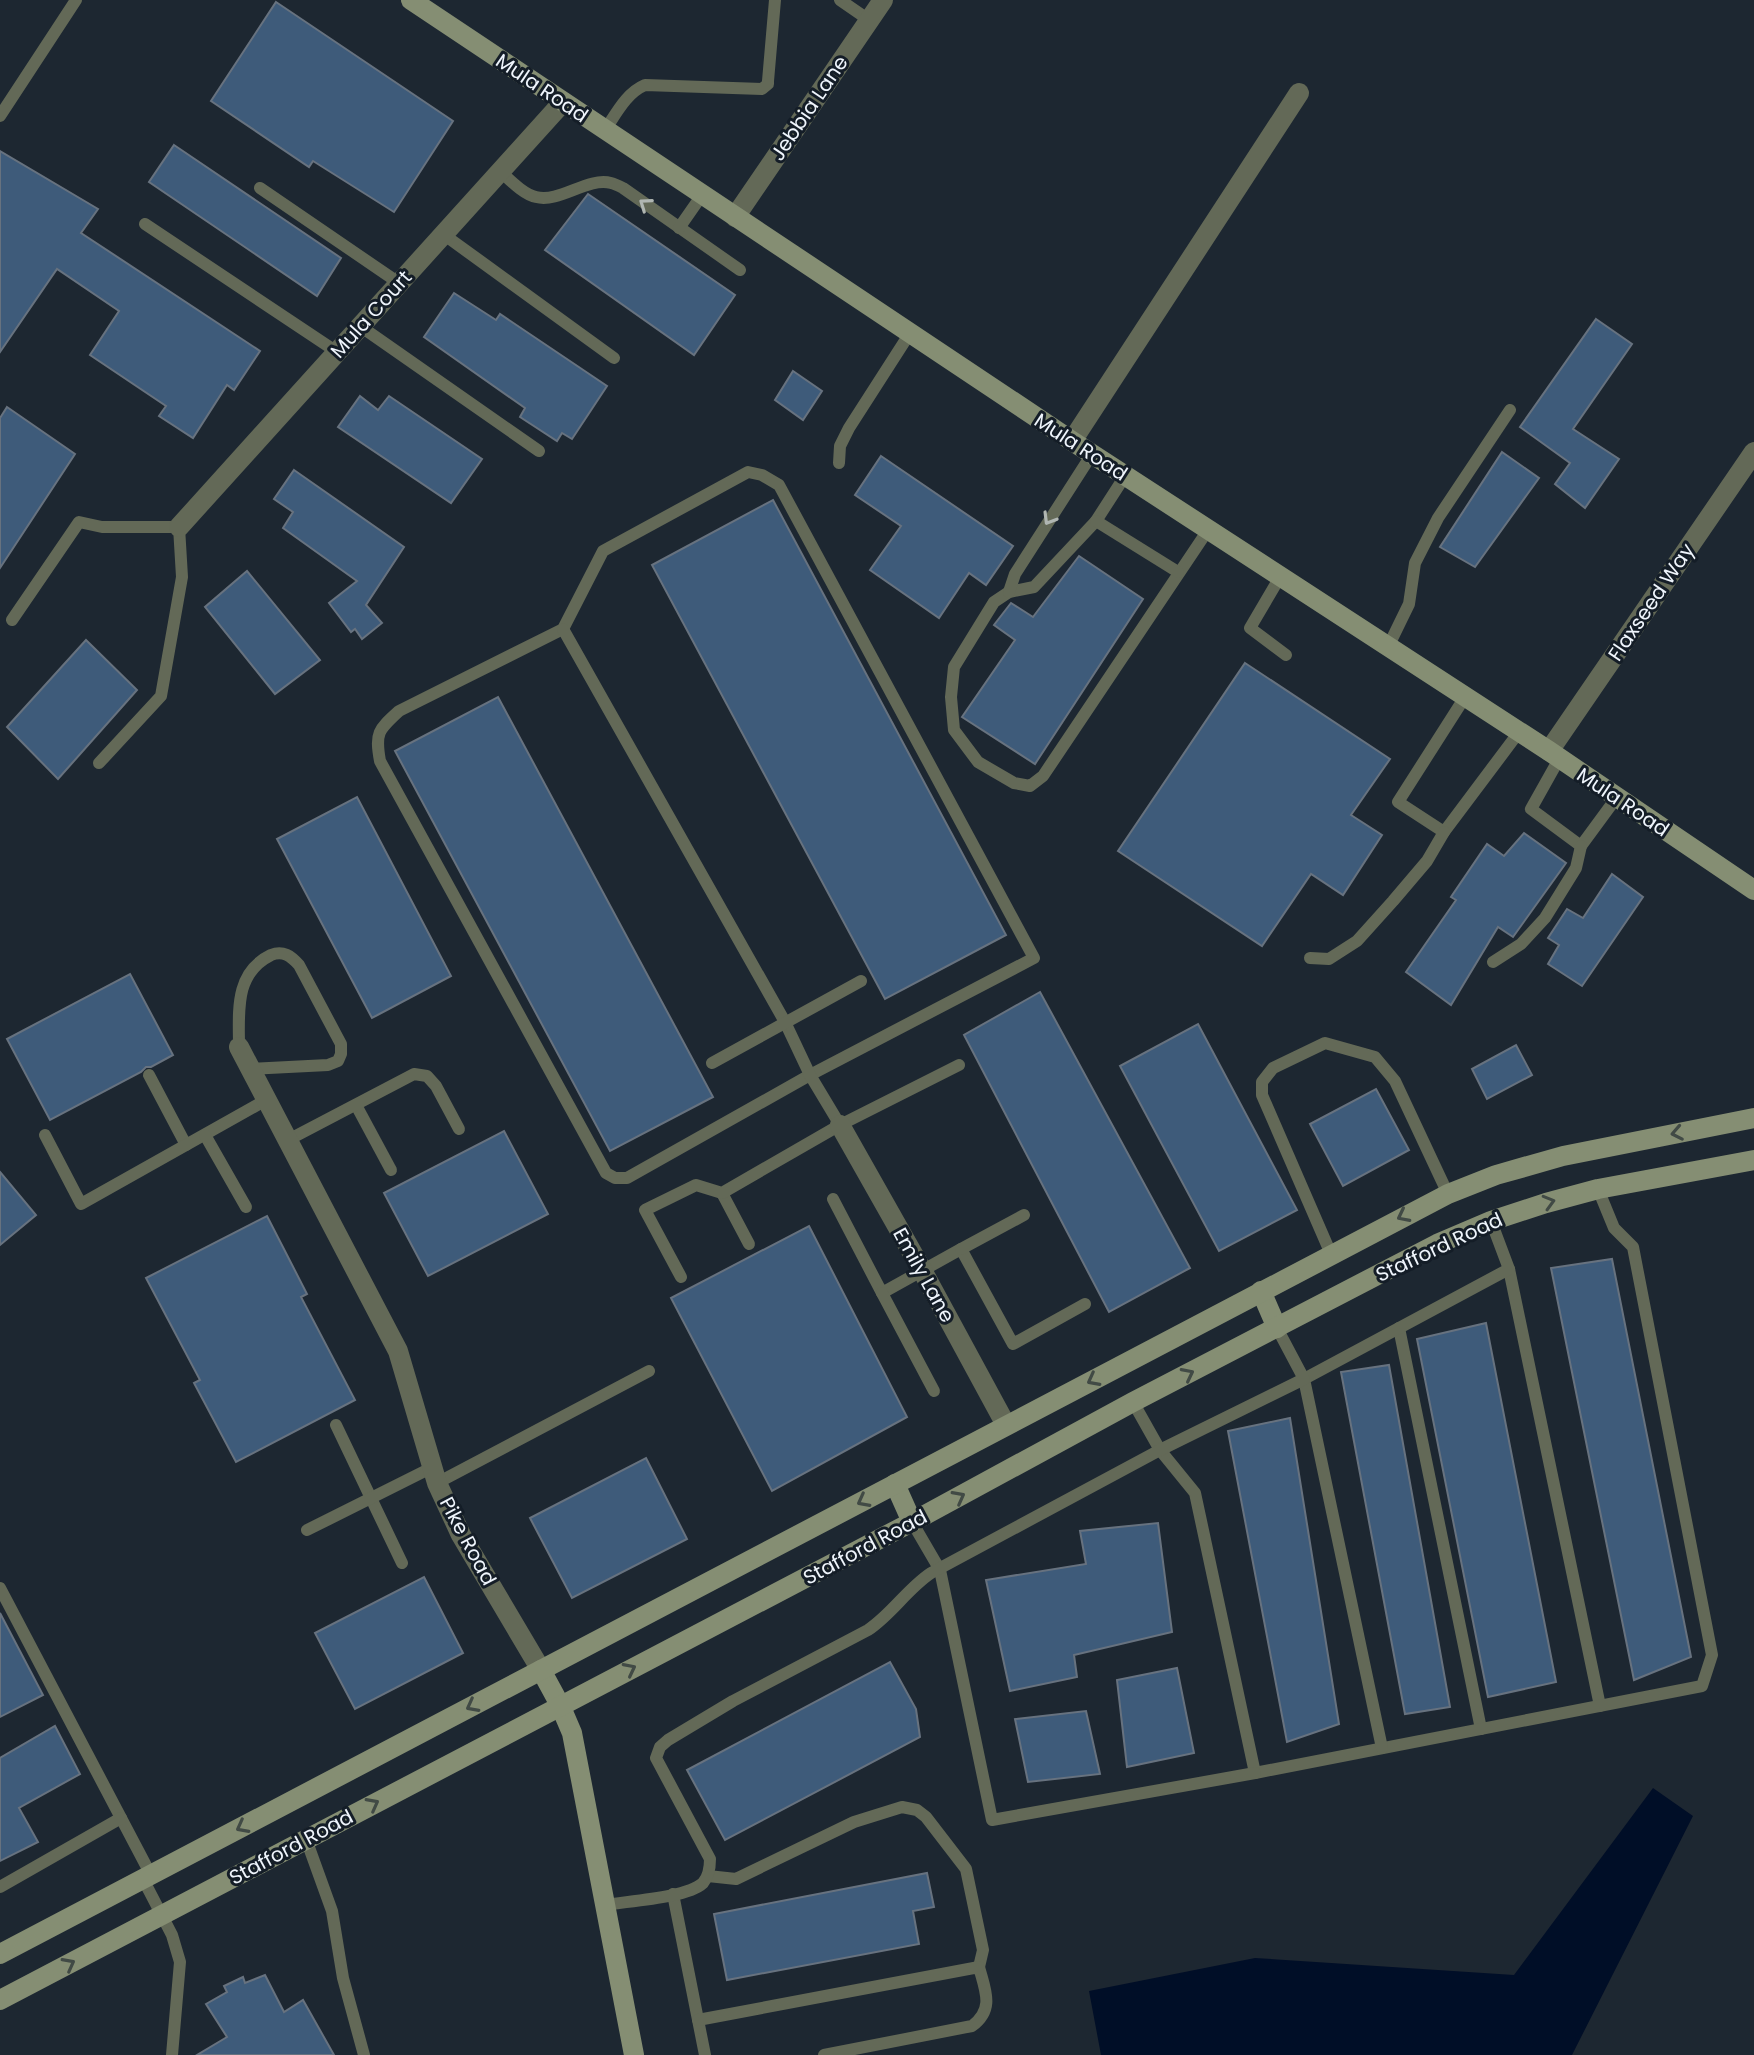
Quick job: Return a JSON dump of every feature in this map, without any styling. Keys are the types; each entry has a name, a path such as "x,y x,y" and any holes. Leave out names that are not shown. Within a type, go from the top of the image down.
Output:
{"main road":[{"name":"Mula Road","path":"411,0 1072,441 1554,755 1754,890"},
{"name":"Stafford Road","path":"0,1954 1448,1194 1496,1175 1563,1156 1754,1118"},
{"name":"Stafford Road","path":"0,2000 1437,1244 1491,1221 1598,1189 1754,1160"},
{"path":"1261,1291 1277,1328"},
{"path":"895,1484 912,1522"},
{"name":"Pike Road","path":"541,1670 572,1733 634,2055"}],"street":[{"name":"Jebbia Lane","path":"735,217 883,0"},
{"path":"1072,441 1299,93"},
{"name":"Mula Court","path":"179,527 563,102"},
{"name":"Flaxseed Way","path":"1554,755 1754,452"},
{"name":"Pike Road","path":"239,1047 398,1351 435,1475 461,1535 541,1670"},
{"name":"Emily Lane","path":"840,1125 1006,1425"}],"lane":[{"path":"0,116 76,0"},
{"path":"605,130 628,96 645,85 762,89 768,84 775,0"},
{"path":"840,0 869,20"},
{"path":"500,171 538,198 550,198 603,182 623,188 740,270"},
{"path":"260,188 399,283"},
{"path":"679,228 702,195"},
{"path":"145,224 337,352"},
{"path":"443,234 614,358"},
{"path":"360,326 539,451"},
{"path":"839,463 840,446 849,428 910,333"},
{"path":"1388,647 1409,604 1415,563 1420,551 1438,518 1510,410"},
{"path":"1009,592 1015,574 1092,454"},
{"path":"748,472 762,475 779,485 1034,958 810,1075 627,1178 615,1178 606,1173 380,761 377,740 383,725 399,711 563,629 603,551 748,472"},
{"path":"1125,476 1096,521 1034,587 1009,592 994,602 954,667 951,697 954,730 978,762 1014,783 1030,786 1043,776 1208,530"},
{"path":"1096,521 1178,572"},
{"path":"12,620 79,522 102,527 179,527 182,577 161,696 99,763"},
{"path":"1280,577 1250,628 1286,655"},
{"path":"563,629 840,1125"},
{"path":"1444,832 1398,802 1465,697"},
{"path":"1310,958 1329,959 1357,941 1427,861 1444,832 1519,732"},
{"path":"1554,755 1531,809 1581,846"},
{"path":"1493,962 1521,944 1545,918 1576,868 1581,846 1617,797"},
{"path":"239,1047 240,998 249,971 276,953 289,955 299,965 341,1044 341,1054 338,1061 328,1065 249,1069"},
{"path":"712,1063 861,981"},
{"path":"1331,1254 1262,1095 1262,1082 1273,1068 1325,1043 1375,1057 1395,1081 1448,1194"},
{"path":"722,1193 840,1125 959,1065"},
{"path":"288,1140 414,1074 427,1076 436,1086 459,1129"},
{"path":"149,1075 186,1145"},
{"path":"45,1135 81,1204 266,1100"},
{"path":"356,1105 391,1170"},
{"path":"205,1135 246,1207"},
{"path":"681,1277 645,1210 696,1185 722,1193 749,1244"},
{"path":"912,1522 940,1570 992,1820 1255,1773 1702,1686 1712,1655 1633,1247 1614,1228 1598,1189"},
{"path":"833,1199 934,1391"},
{"path":"882,1293 1024,1215"},
{"path":"1491,1221 1509,1269 1600,1706"},
{"path":"961,1249 1013,1344 1085,1304"},
{"path":"605,1905 685,1893 708,1876 710,1859 656,1758 660,1747 668,1740 733,1701 868,1630 923,1579 1160,1450 1304,1379 1509,1269"},
{"path":"1277,1328 1304,1379 1382,1748"},
{"path":"1399,1328 1481,1729"},
{"path":"307,1530 372,1498 435,1475 649,1371"},
{"path":"1133,1402 1160,1450 1195,1493 1255,1773"},
{"path":"336,1425 402,1563"},
{"path":"0,1588 121,1818 172,1935 180,1962 172,2055"},
{"path":"708,1876 736,1879 854,1822 902,1807 917,1810 926,1817 966,1869 983,1950 979,1967 987,1998 983,2015 972,2026 824,2055"},
{"path":"0,1887 121,1818"},
{"path":"306,1839 332,1911 343,1978 364,2055"},
{"path":"673,1894 705,2055"},
{"path":"698,2020 979,1967"}],"water":[{"path":"1653,1788 1693,1816 1572,2055 1101,2055 1089,1991 1255,1958 1514,1975"}],"building":[{"path":"276,2 453,121 394,212 313,161 309,167 211,101"},
{"path":"174,145 341,258 317,296 149,182"},
{"path":"0,151 98,209 81,233 260,351 234,390 227,385 193,438 159,416 166,406 90,355 119,311 57,269 0,352"},
{"path":"588,194 735,295 694,355 545,250"},
{"path":"454,293 496,320 500,314 607,386 572,439 562,433 557,441 520,417 525,408 424,337"},
{"path":"1596,319 1632,344 1573,429 1619,459 1585,508 1555,484 1570,463 1520,427"},
{"path":"793,371 822,391 803,420 775,400"},
{"path":"360,396 378,410 389,396 482,459 451,503 338,427"},
{"path":"7,407 75,454 0,568 0,418"},
{"path":"1502,452 1539,478 1475,567 1440,547"},
{"path":"881,456 1013,546 986,585 969,573 939,618 870,570 901,526 855,495"},
{"path":"294,470 404,547 366,605 382,623 362,639 355,629 351,632 329,603 357,581 283,528 293,512 274,499"},
{"path":"773,500 1006,935 885,999 652,565"},
{"path":"1079,556 1143,599 1035,764 962,717 1015,640 994,625 1011,603 1033,617"},
{"path":"247,571 320,660 275,694 205,607"},
{"path":"86,640 137,690 58,779 7,727"},
{"path":"1245,663 1390,759 1351,815 1382,835 1343,895 1311,874 1262,946 1118,851"},
{"path":"498,697 713,1097 610,1151 395,751"},
{"path":"357,797 451,976 372,1018 277,839"},
{"path":"1524,833 1566,863 1513,937 1498,927 1451,1005 1406,972 1456,900 1451,897 1487,844 1504,856"},
{"path":"1612,874 1643,897 1582,986 1548,964 1559,945 1548,938 1567,909 1583,918"},
{"path":"130,974 173,1055 50,1120 7,1039"},
{"path":"1040,992 1190,1268 1109,1312 964,1035"},
{"path":"1198,1024 1297,1210 1219,1251 1120,1066"},
{"path":"1516,1045 1532,1075 1487,1099 1472,1069"},
{"path":"1376,1089 1409,1150 1343,1186 1310,1124"},
{"path":"504,1131 548,1214 428,1276 384,1193"},
{"path":"0,1172 36,1215 0,1245"},
{"path":"267,1216 307,1294 301,1297 355,1400 236,1462 194,1383 200,1380 146,1278"},
{"path":"809,1226 907,1417 772,1491 671,1298"},
{"path":"1612,1259 1691,1657 1634,1680 1551,1268"},
{"path":"1486,1323 1556,1682 1488,1697 1417,1339"},
{"path":"1389,1365 1450,1707 1405,1714 1341,1372"},
{"path":"1290,1418 1339,1724 1287,1742 1228,1431"},
{"path":"646,1458 687,1539 572,1598 530,1518"},
{"path":"1158,1523 1172,1632 1074,1655 1077,1677 1010,1691 986,1580 1086,1564 1080,1531"},
{"path":"424,1577 463,1653 355,1709 315,1633"},
{"path":"0,1613 43,1695 0,1717"},
{"path":"890,1662 916,1709 920,1737 725,1840 687,1770"},
{"path":"1177,1668 1194,1753 1127,1767 1117,1680"},
{"path":"1086,1711 1100,1774 1028,1782 1015,1719"},
{"path":"55,1726 80,1774 19,1808 38,1842 0,1861 0,1758"},
{"path":"927,1873 934,1907 913,1911 919,1944 727,1980 714,1914"},
{"path":"265,1975 284,2012 303,2000 334,2055 197,2055 227,2037 206,2004 227,1992 224,1986 243,1977 245,1983"}]}
